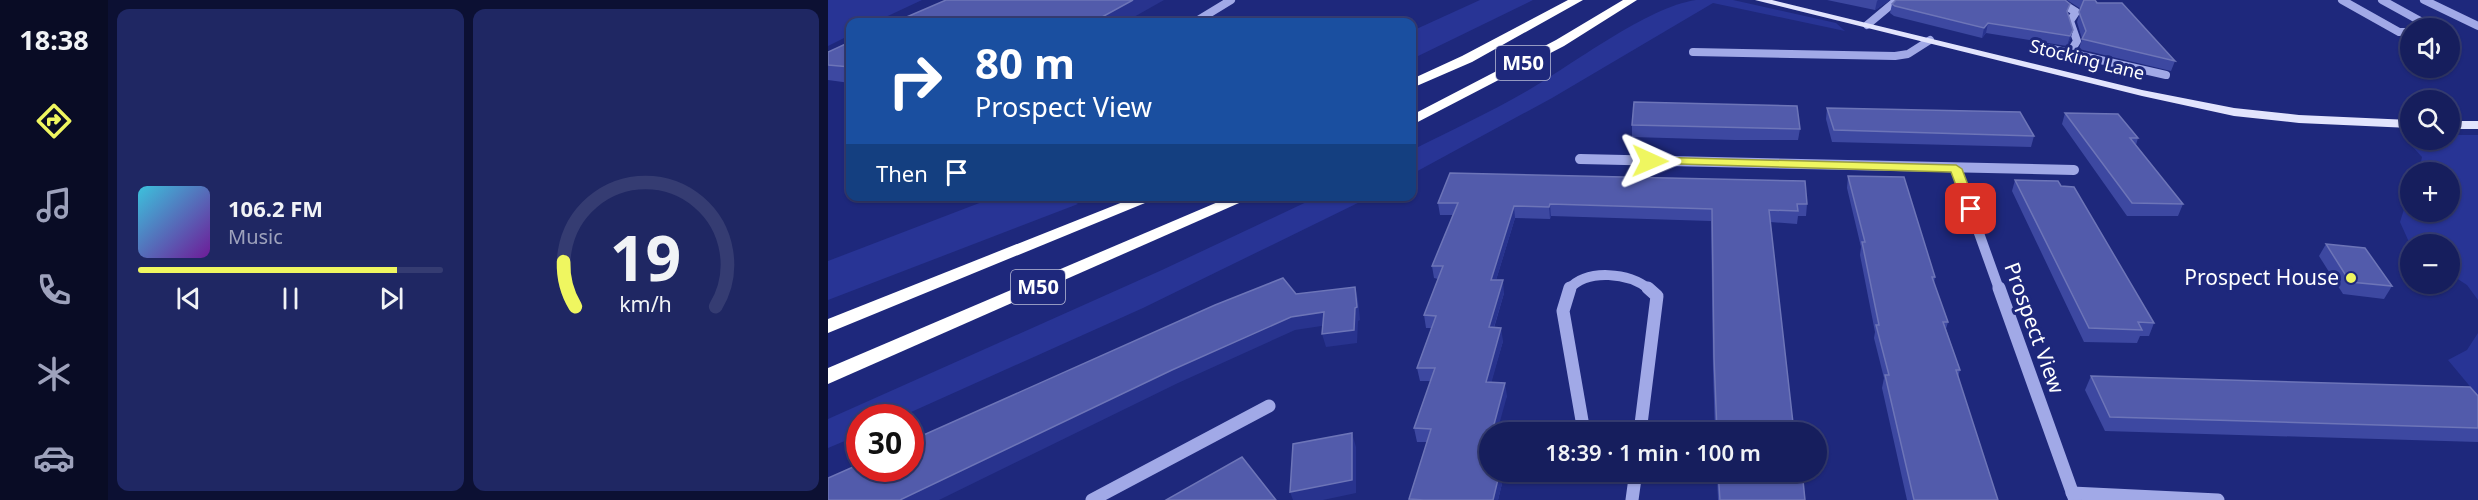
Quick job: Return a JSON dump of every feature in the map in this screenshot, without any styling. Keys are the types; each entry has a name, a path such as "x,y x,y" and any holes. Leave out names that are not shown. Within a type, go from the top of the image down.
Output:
{"highway":[{"name":"M50","path":"1416,82 1577,0"},
{"name":"M50","path":"1416,119 1560,43 1630,0"},
{"name":"M50","path":"828,326 1141,201"},
{"name":"M50","path":"828,377 1235,201"}],"main road":[{"name":"Stocking Lane","path":"1760,0 2142,93 2234,112 2299,119 2400,124"},
{"path":"2460,125 2478,125"}],"street":[{"path":"1202,18 1231,0"},
{"path":"1867,25 1897,0"},
{"path":"2057,0 2076,12 2070,21 2078,34 2078,39 2069,54"},
{"path":"2342,0 2400,32"},
{"path":"2382,0 2415,18"},
{"path":"2424,0 2478,26"},
{"path":"1693,52 1894,56 1908,54 1930,40"},
{"path":"2048,48 2166,75"},
{"path":"1580,159 2074,170"},
{"name":"Prospect View","path":"1956,169 2073,496"},
{"path":"1581,422 1563,311 1570,288 1586,279 1604,275 1644,283 1657,296 1641,422"},
{"path":"1092,500 1269,406"},
{"path":"1632,500 1634,482"},
{"path":"2073,496 2218,500"}],"shaded area":[{"path":"828,0 922,0 884,18 846,18 846,37 828,46"},
{"path":"1480,0 1533,0 1416,57 1416,29"},
{"path":"1696,0 1733,0 1836,23 1845,31 1713,3 1552,98 1416,172 1416,148 1527,91 1633,25 1677,5"},
{"path":"2460,135 2478,135 2478,300 2467,285 2460,280 2460,234 2405,234 2400,222 2460,222 2460,162 2421,162 2422,157 2416,150 2460,150"},
{"path":"985,201 1074,201 1078,204 828,300 828,261"},
{"path":"1309,201 1362,201 1143,308 924,406 924,404 862,404 1162,270"},
{"path":"2478,333 2478,396 2448,360 2467,350"},
{"path":"846,411 846,440 828,448 828,419"}],"building":[{"path":"946,0 1133,0 1100,18 904,18"},
{"path":"1896,0 2065,0 2070,4 2067,11 2073,30 2070,36 1988,23 1984,28 1895,6 1892,4"},
{"path":"2084,0 2095,0 2097,3 2122,3 2175,61 2082,39 2086,31 2079,12"},
{"path":"846,44 846,67 828,65 828,52"},
{"path":"1634,102 1797,106 1800,129 1632,125"},
{"path":"1827,108 2020,112 2034,136 1834,130"},
{"path":"2065,113 2118,114 2138,138 2130,138 2183,204 2132,203"},
{"path":"1450,173 1805,181 1807,204 1797,204 1798,211 1769,210 1793,422 1717,422 1712,209 1550,204 1549,207 1514,206 1491,280 1503,280 1489,327 1501,328 1486,382 1505,383 1495,422 1479,422 1479,482 1497,482 1493,500 1409,499 1431,429 1414,428 1435,368 1417,368 1436,316 1424,315 1443,266 1432,266 1458,203 1438,203"},
{"path":"1848,176 1904,177 1935,277 1932,277 1948,322 1943,322 1960,370 1956,370 1998,500 1914,500 1885,375 1889,375 1876,325 1879,325 1862,242 1865,242"},
{"path":"2015,180 2058,181 2061,186 2074,187 2154,323 2138,322 2142,330 2089,328"},
{"path":"2326,244 2365,248 2392,286 2350,282"},
{"path":"1283,278 1296,294 1355,287 1357,307 1355,308 1354,330 1322,334 1324,312 1291,317 1172,370 900,500 828,500 828,478 846,470 846,482 924,482 924,435 1215,305"},
{"path":"2091,376 2470,387 2478,396 2478,428 2110,417"},
{"path":"1352,433 1352,480 1290,492 1293,444"},
{"path":"1242,457 1276,500 1166,500"},
{"path":"1719,482 1803,482 1805,500 1720,500"}],"place":[{"name":"Prospect House","path":"2351,278"}],"route":[{"path":"1650,161 1956,169 1971,209"}]}
